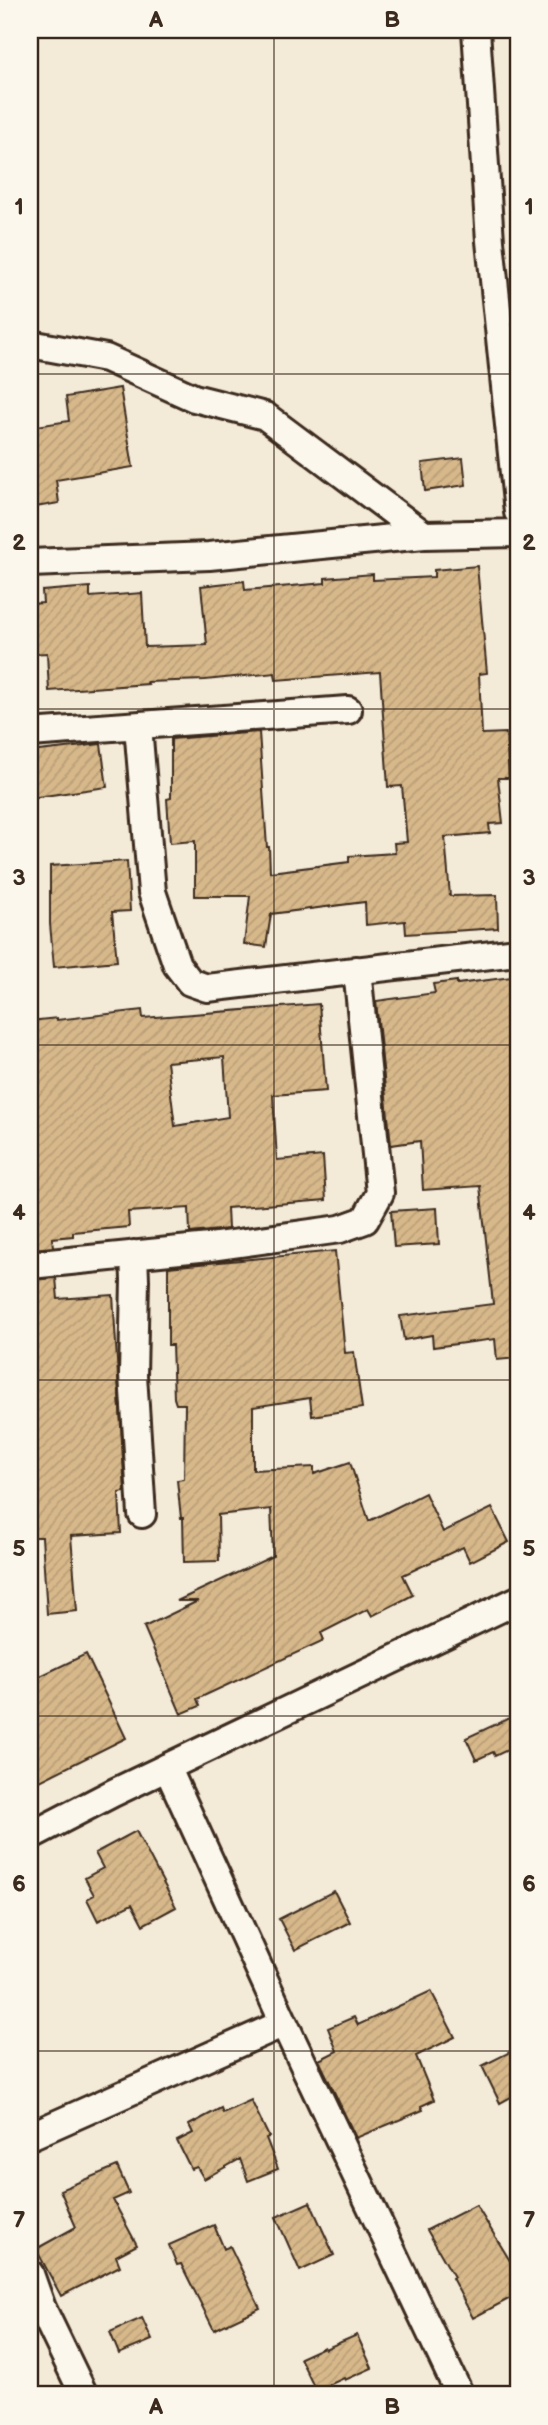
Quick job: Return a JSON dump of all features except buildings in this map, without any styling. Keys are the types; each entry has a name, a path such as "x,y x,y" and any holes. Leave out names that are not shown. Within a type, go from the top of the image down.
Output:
{"street":[{"path":"476,30 490,242 518,512"},
{"path":"30,344 106,358 194,398 265,416 424,536"},
{"path":"30,563 209,556 424,536 518,533"},
{"path":"30,733 348,710"},
{"path":"138,726 152,892 177,965 190,982 207,988 518,952"},
{"path":"30,1265 210,1247 340,1229 365,1220 380,1193 357,970"},
{"path":"134,1254 132,1375 142,1514"},
{"path":"30,1836 167,1767 518,1600"},
{"path":"167,1767 284,2023 460,2395"},
{"path":"30,2136 284,2023"},
{"path":"30,2274 42,2308 84,2395"}]}
